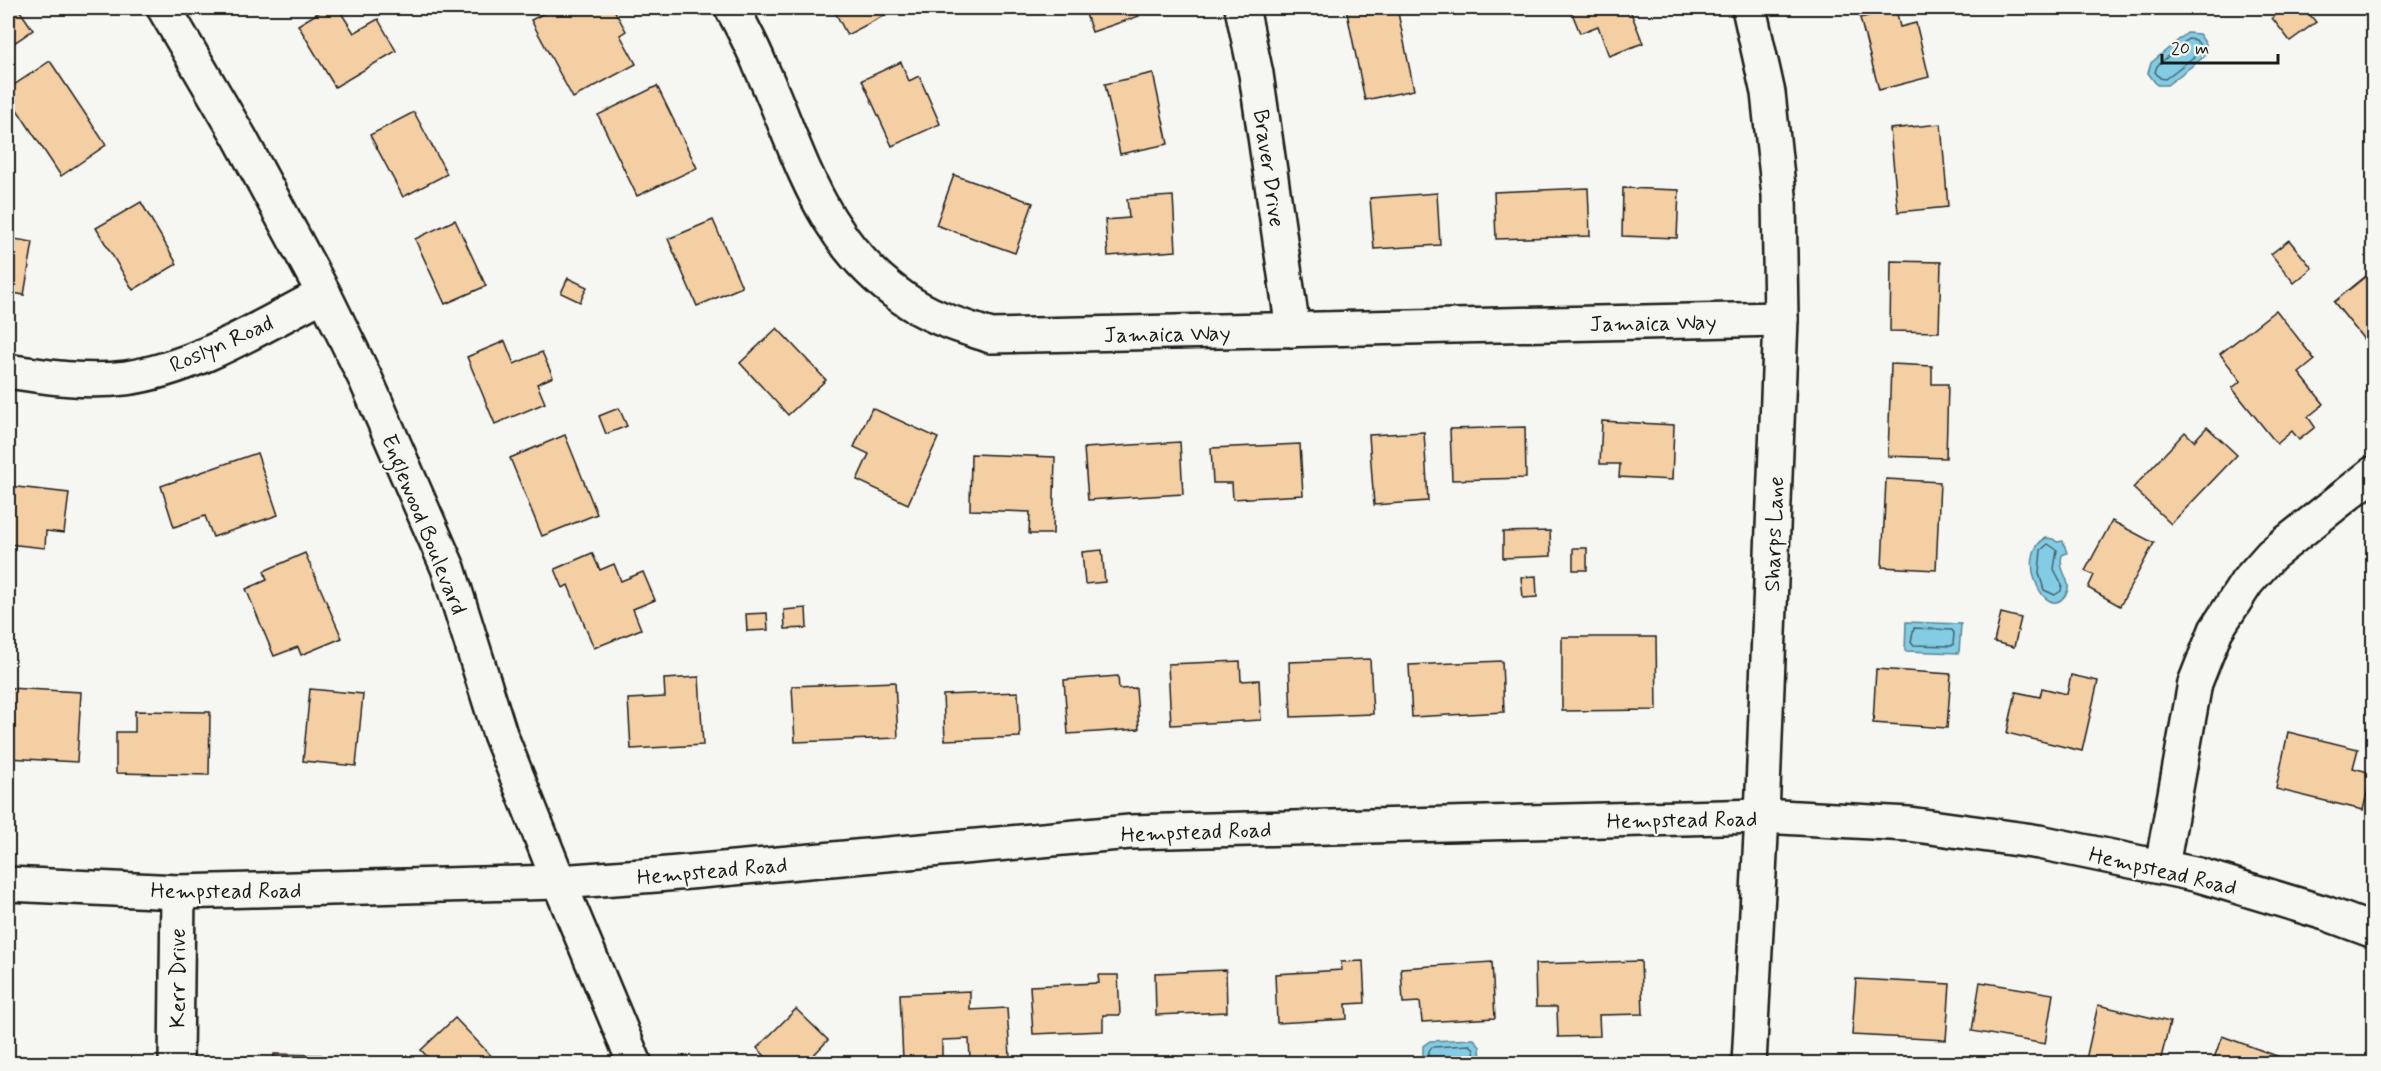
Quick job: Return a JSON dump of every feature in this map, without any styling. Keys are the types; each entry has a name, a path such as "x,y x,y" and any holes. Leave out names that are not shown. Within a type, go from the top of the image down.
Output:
{"street":[{"name":"Englewood Boulevard","path":"164,8 240,138 324,294 366,380 448,568 500,734 558,882 635,1064"},
{"name":"Jamaica Way","path":"732,8 760,65 810,185 833,229 862,264 904,299 948,322 991,336 1781,319"},
{"name":"Braver Drive","path":"1242,8 1256,74 1293,330"},
{"name":"Sharps Lane","path":"1749,8 1768,93 1779,195 1781,319 1762,816 1749,1064"},
{"name":"Roslyn Road","path":"8,371 74,380 126,378 177,366 212,351 324,294"},
{"path":"2162,866 2195,683 2216,630 2247,582 2271,555 2373,473"},
{"name":"Hempstead Road","path":"8,884 178,892 558,882 1130,832 1762,816 1909,824 2039,842 2162,866 2325,913 2373,931"},
{"name":"Kerr Drive","path":"176,1064 178,892"}],"water":[{"path":"2187,33 2199,34 2206,44 2205,56 2167,85 2157,85 2148,73 2151,63"},
{"path":"2046,538 2057,542 2063,541 2067,553 2062,555 2061,561 2068,590 2058,601 2050,601 2042,595 2033,571 2033,558 2037,546"},
{"path":"1906,622 1961,624 1959,653 1905,651"},
{"path":"1474,1039 1480,1047 1481,1061 1478,1063 1425,1064 1423,1062 1423,1046 1430,1041"}],"building":[{"path":"8,8 18,8 33,30 8,47"},
{"path":"326,8 338,8 354,33 378,19 396,51 335,87 298,25"},
{"path":"554,8 613,8 626,31 620,35 636,64 573,98 531,20"},
{"path":"833,8 889,8 891,12 847,35"},
{"path":"1084,8 1137,8 1139,16 1092,32"},
{"path":"1346,8 1397,8 1414,90 1365,100"},
{"path":"1570,8 1629,8 1643,43 1609,56 1598,26 1580,33"},
{"path":"2286,8 2304,8 2316,22 2290,41 2272,18"},
{"path":"1896,9 1900,27 1916,23 1929,77 1879,90 1860,18"},
{"path":"50,61 106,145 61,176 8,96 8,89"},
{"path":"901,62 909,81 919,76 940,124 892,146 862,80"},
{"path":"1153,73 1168,144 1120,154 1105,84"},
{"path":"657,86 697,168 637,196 598,115"},
{"path":"414,112 447,174 403,197 370,135"},
{"path":"1941,124 1948,207 1898,212 1890,129"},
{"path":"954,175 1033,203 1015,253 936,225"},
{"path":"1588,188 1590,236 1496,239 1494,192"},
{"path":"1623,188 1679,190 1677,238 1622,236"},
{"path":"1437,193 1440,245 1374,249 1370,198"},
{"path":"1173,196 1176,251 1108,256 1105,220 1129,218 1127,199"},
{"path":"141,202 177,264 133,290 96,228"},
{"path":"455,220 486,286 445,304 415,239"},
{"path":"713,220 742,287 697,306 668,239"},
{"path":"8,238 33,242 24,295 8,292"},
{"path":"2289,240 2312,268 2294,283 2271,254"},
{"path":"1891,261 1941,262 1939,332 1890,331"},
{"path":"2366,276 2374,285 2374,352 2334,302"},
{"path":"568,278 587,287 580,302 561,293"},
{"path":"2276,310 2315,360 2299,373 2324,404 2308,417 2315,427 2299,440 2292,431 2277,444 2232,388 2241,381 2220,354"},
{"path":"777,328 826,380 788,415 740,363"},
{"path":"505,341 514,364 542,352 553,377 537,384 545,403 495,424 467,357"},
{"path":"1891,364 1932,366 1932,384 1948,384 1946,458 1888,456"},
{"path":"619,408 627,426 606,434 599,416"},
{"path":"872,408 938,438 908,504 857,480 869,454 854,447"},
{"path":"1602,421 1674,425 1672,480 1619,477 1620,464 1600,464"},
{"path":"1525,427 1526,478 1452,480 1450,429"},
{"path":"2207,427 2237,455 2171,524 2133,488 2185,432 2194,441"},
{"path":"1424,432 1428,501 1374,505 1369,435"},
{"path":"565,435 597,514 542,536 510,458"},
{"path":"1180,442 1183,494 1088,500 1084,448"},
{"path":"1300,444 1303,495 1233,499 1232,483 1213,483 1211,448"},
{"path":"257,453 278,515 213,537 205,516 174,527 161,486"},
{"path":"971,454 1055,457 1053,534 1029,534 1030,512 970,510"},
{"path":"1886,479 1940,482 1936,570 1882,567"},
{"path":"8,486 69,493 64,533 46,531 45,548 8,544"},
{"path":"2112,521 2154,543 2120,606 2088,588 2094,575 2085,571"},
{"path":"1550,531 1551,556 1503,558 1503,532"},
{"path":"1573,548 1587,548 1587,570 1573,570"},
{"path":"1102,550 1105,582 1085,584 1082,552"},
{"path":"305,553 342,638 301,655 298,647 274,656 246,589 267,580 264,571"},
{"path":"592,553 600,570 614,564 621,581 643,572 655,600 633,609 641,629 594,648 568,585 563,588 555,569"},
{"path":"1536,576 1537,597 1523,598 1521,577"},
{"path":"806,608 807,628 785,629 784,610"},
{"path":"767,613 768,630 747,631 746,614"},
{"path":"2001,613 2021,618 2014,647 1994,642"},
{"path":"1562,637 1656,637 1657,710 1562,711"},
{"path":"1370,659 1373,714 1291,717 1289,662"},
{"path":"1240,661 1241,681 1259,680 1261,720 1171,725 1168,664"},
{"path":"1502,661 1504,712 1412,717 1409,665"},
{"path":"1876,669 1951,674 1947,728 1873,723"},
{"path":"2071,675 2098,681 2082,751 2007,733 2016,692 2040,697 2042,688 2067,694"},
{"path":"1118,676 1119,689 1136,688 1139,729 1068,734 1064,680"},
{"path":"699,677 703,745 631,749 628,699 665,697 664,679"},
{"path":"895,682 898,738 795,742 792,686"},
{"path":"8,688 81,692 77,762 8,758"},
{"path":"310,689 363,694 356,766 303,761"},
{"path":"1018,692 1020,737 945,740 943,695"},
{"path":"135,711 210,712 209,775 116,773 116,732 135,732"},
{"path":"2288,732 2358,749 2353,768 2372,773 2363,810 2276,789"},
{"path":"1363,961 1365,1003 1346,1004 1347,1019 1277,1023 1275,974 1342,970 1341,962"},
{"path":"1641,961 1643,1014 1599,1015 1600,1036 1558,1037 1557,1007 1536,1007 1535,964"},
{"path":"1492,962 1495,1018 1422,1022 1420,1002 1403,1003 1401,968"},
{"path":"1226,970 1227,1012 1156,1015 1155,973"},
{"path":"1098,975 1118,975 1120,1015 1103,1015 1103,1031 1033,1034 1030,986 1099,983"},
{"path":"1856,979 1950,984 1946,1040 1852,1035"},
{"path":"1980,982 2053,994 2045,1044 1972,1031"},
{"path":"970,991 970,1010 1007,1008 1010,1057 970,1059 969,1039 942,1040 942,1058 903,1060 900,994"},
{"path":"2098,1005 2170,1022 2160,1062 2144,1058 2143,1064 2085,1064"},
{"path":"796,1009 828,1040 805,1064 773,1064 757,1048"},
{"path":"455,1018 499,1064 434,1064 421,1050"},
{"path":"2222,1036 2296,1063 2212,1064"},
{"path":"274,1054 321,1055 321,1064 274,1064"}]}
